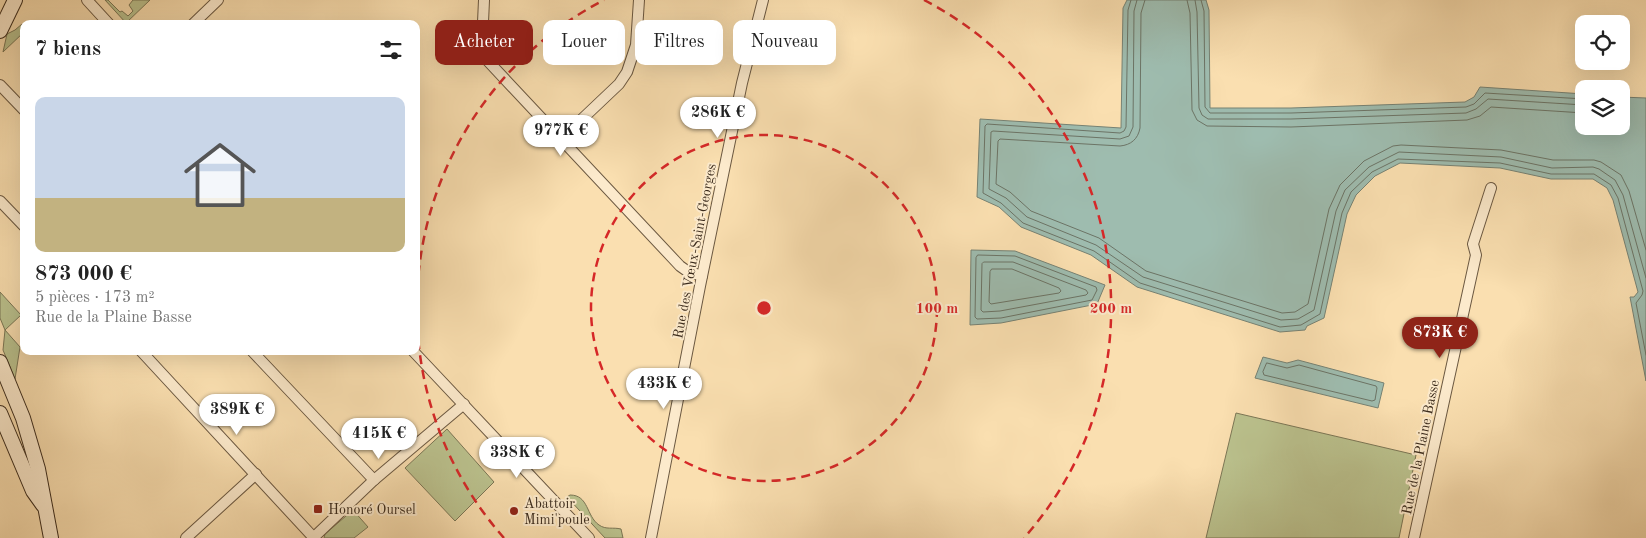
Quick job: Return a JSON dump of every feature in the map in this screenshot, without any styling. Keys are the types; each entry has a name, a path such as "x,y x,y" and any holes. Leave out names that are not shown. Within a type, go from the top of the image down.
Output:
{"main road":[{"path":"0,31 14,0"},
{"path":"0,362 23,418 38,469 50,538"},
{"path":"0,413 33,491 44,508"}],"street":[{"path":"87,0 105,20"},
{"path":"197,20 218,0"},
{"path":"484,0 482,45 486,59 680,266 688,272 702,276"},
{"path":"561,139 619,84 626,72 636,45 639,0"},
{"name":"Rue des Vœux-Saint-Georges","path":"651,538 702,276 740,93 762,0"},
{"path":"0,85 20,106"},
{"name":"Rue de la Plaine Basse","path":"1414,538 1476,255 1473,244 1491,188"},
{"path":"0,201 20,222"},
{"path":"145,355 314,538 374,480 464,404"},
{"path":"256,355 374,480"},
{"path":"417,355 589,538"},
{"path":"186,538 256,474"}],"green space":[{"path":"105,0 108,0 120,12 122,11 128,16 133,11 129,5 133,0 150,0 129,20 123,20"},
{"path":"20,26 20,36 3,52 7,34"},
{"path":"0,292 20,316 5,330 0,318"},
{"path":"5,330 20,347 15,379 3,350"},
{"path":"1236,413 1416,455 1399,538 1206,538"},
{"path":"447,429 494,482 455,521 405,468"},
{"path":"570,495 581,498 599,525 621,529 623,538 605,538 567,497"},
{"path":"353,510 368,527 354,538 324,538 325,534"}],"water":[{"path":"1127,0 1206,0 1209,10 1210,108 1291,108 1465,102 1474,97 1480,87 1575,93 1575,135 1630,135 1630,97 1646,98 1646,381 1630,297 1634,297 1638,292 1613,200 1607,188 1593,179 1551,179 1500,168 1400,163 1375,176 1356,195 1347,214 1324,318 1307,326 1305,330 1280,332 1137,287 1091,255 1021,227 999,207 977,197 980,119 1121,128 1123,8"},
{"path":"971,250 1015,251 1105,285 1097,304 1001,323 970,325"},
{"path":"1263,357 1287,363 1298,360 1384,383 1378,408 1255,378"}],"place":[{"name":"Honoré Oursel","path":"318,509"},
{"name":"Abattoir Mimi'poule","path":"514,511"}]}
